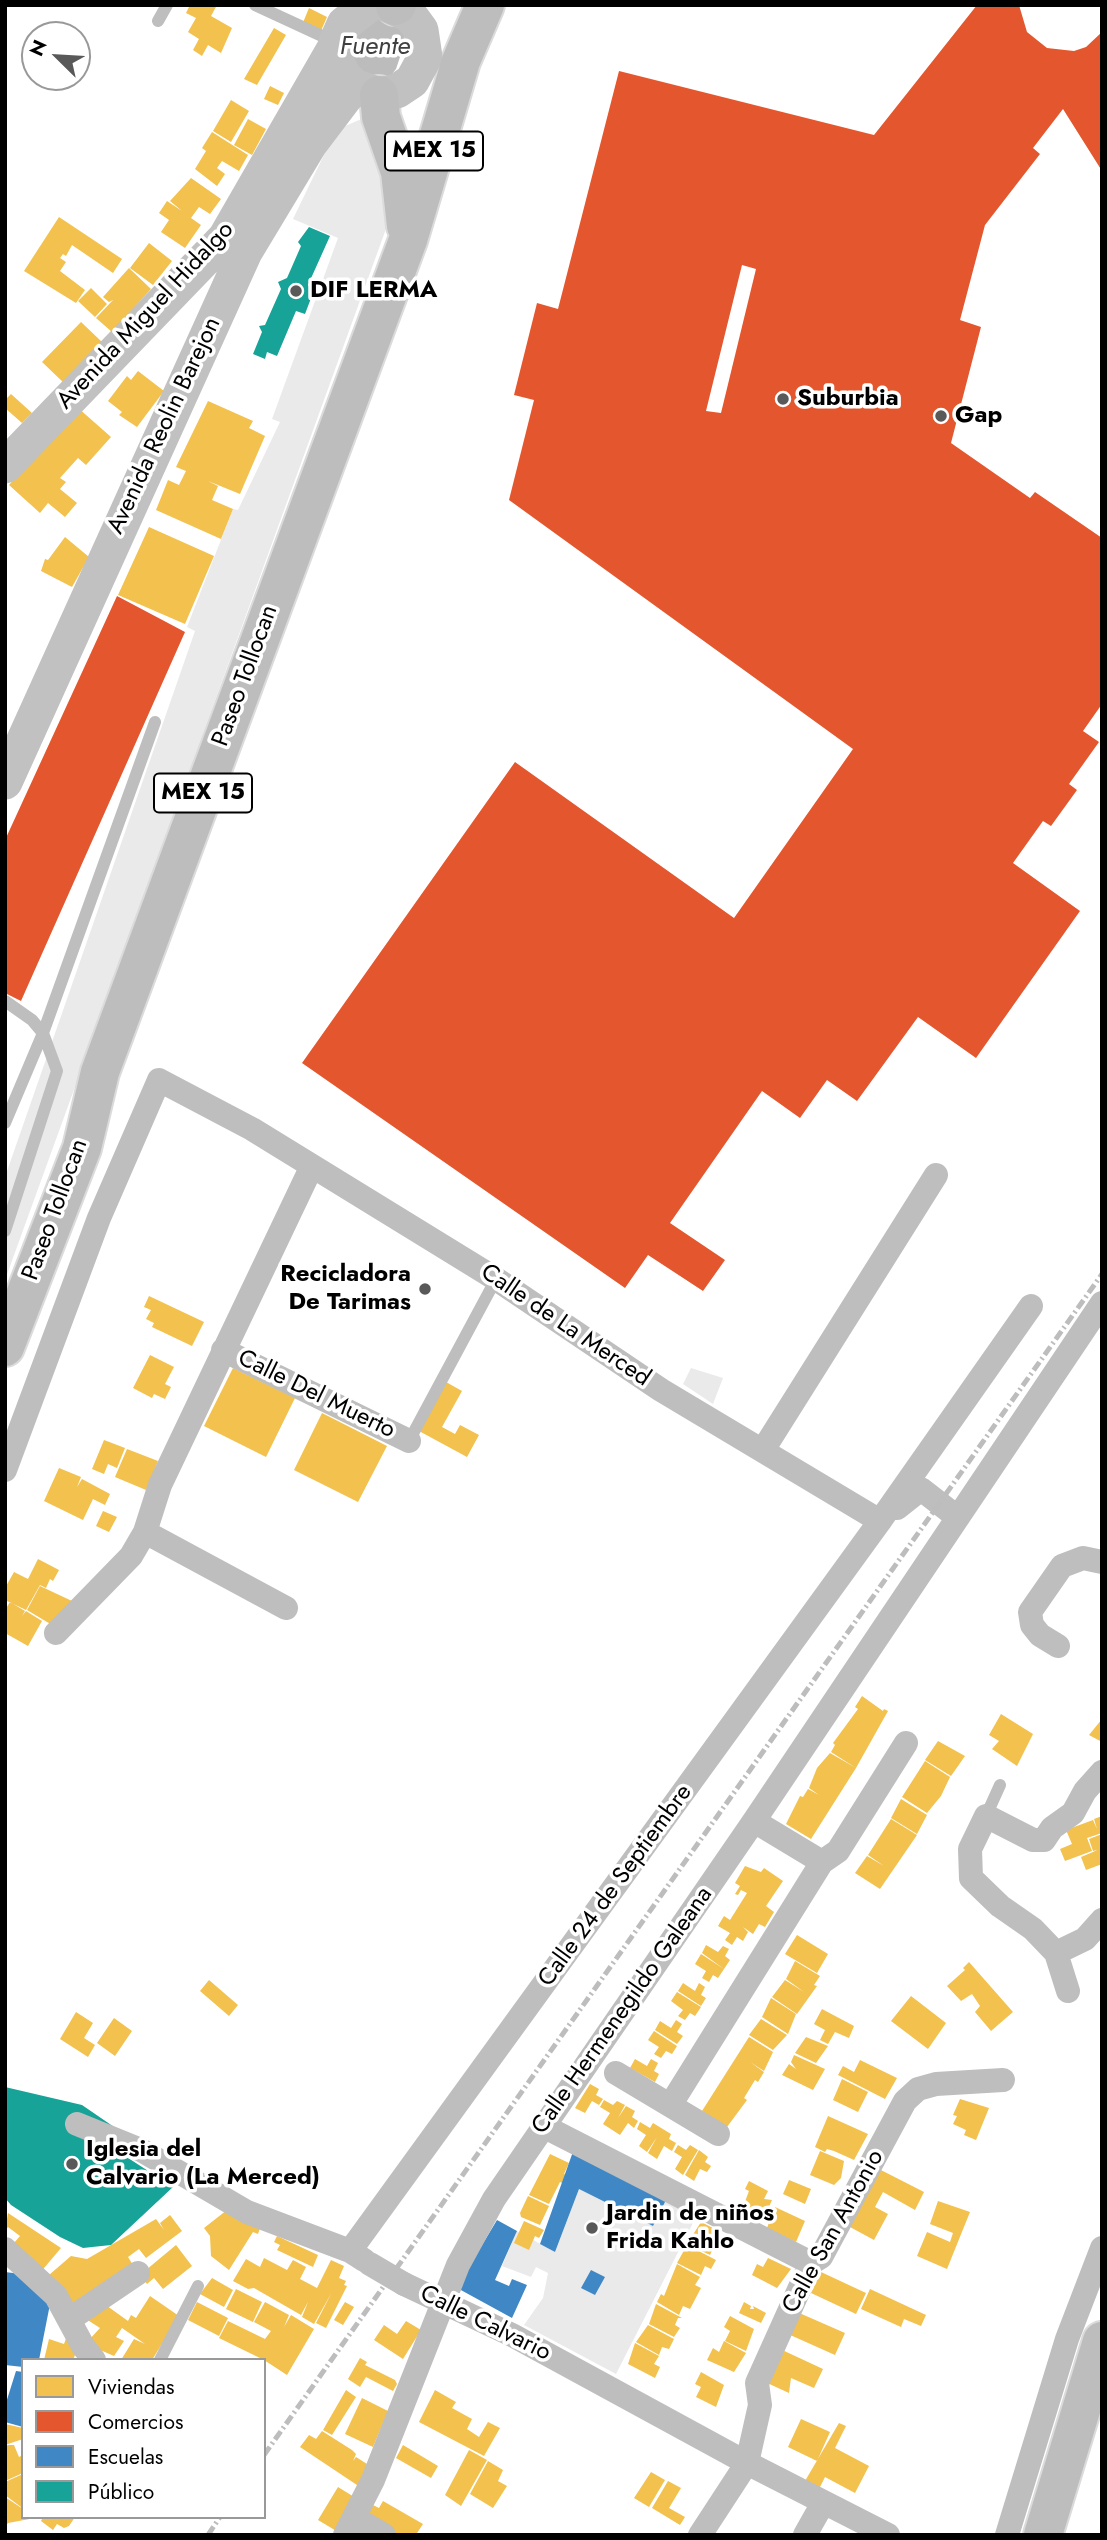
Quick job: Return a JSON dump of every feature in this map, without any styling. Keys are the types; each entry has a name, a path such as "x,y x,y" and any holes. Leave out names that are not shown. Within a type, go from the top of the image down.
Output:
{"highway":[{"name":"Paseo Tollocan","path":"5,1347 82,1148 100,1072 408,240 437,58 485,5"},
{"path":"366,90 382,117 400,172 408,240"},
{"path":"1043,2535 1102,2341"}],"main road":[{"path":"410,15 437,58 397,91 366,90 343,75 367,16 410,15"},
{"name":"Avenida Miguel Hidalgo","path":"5,466 235,245 367,16"},
{"name":"Avenida Reolin Barejon","path":"5,782 235,245 324,122 366,90"}],"street":[{"path":"437,58 471,5"},
{"name":"Calle de La Merced","path":"5,1470 99,1218 159,1080 252,1129 311,1168 496,1279 661,1390 880,1521"},
{"path":"56,1633 131,1556 145,1532 160,1485 311,1168"},
{"path":"762,1450 936,1175"},
{"name":"Calle Hermenegildo Galeana","path":"350,2526 445,2305 458,2265 494,2199 754,1821 1102,1303"},
{"name":"Calle 24 de Septiembre","path":"360,2258 1031,1306"},
{"name":"Calle Del Muerto","path":"223,1350 409,1441"},
{"path":"880,1521 921,1489 957,1517"},
{"path":"145,1532 286,1608"},
{"path":"1058,1646 1040,1635 1032,1625 1030,1612 1062,1566 1083,1558 1102,1562"},
{"path":"671,2104 822,1862 838,1851 906,1743"},
{"path":"1068,1991 1056,1954 1033,1929 1000,1906 971,1878 969,1864 972,1839 986,1816 1033,1840 1044,1840 1052,1828 1073,1814 1085,1791 1102,1772"},
{"path":"754,1821 822,1862"},
{"path":"1056,1954 1086,1938 1102,1920"},
{"path":"616,2073 718,2134"},
{"name":"Calle San Antonio","path":"747,2463 760,2405 757,2383 811,2263 821,2257 905,2101 918,2089 936,2084 1003,2080"},
{"name":"Calle Calvario","path":"77,2124 141,2150 247,2211 360,2258 445,2305 512,2335 747,2463 888,2535"},
{"path":"545,2127 811,2263"},
{"path":"1007,2535 1067,2339 1102,2248"},
{"path":"5,2249 56,2296 92,2358"},
{"path":"70,2319 138,2273"},
{"path":"700,2535 747,2463"},
{"path":"805,2535 823,2503"},
{"path":"350,2526 384,2535"}],"lane":[{"path":"158,21 167,5"},
{"path":"255,5 367,16"},
{"path":"5,1123 43,1032 155,723"},
{"path":"5,1002 32,1020 43,1032 57,1071 5,1231"},
{"path":"409,1441 496,1279"},
{"path":"986,1816 1000,1785"},
{"path":"161,2358 198,2286"}],"shaded area":[{"path":"359,120 379,126 399,193 5,1280 5,1177 195,631 187,627 233,509 238,510 280,422 272,419 338,238 293,219 336,130"},
{"path":"691,1368 723,1378 713,1404 683,1384"},
{"path":"579,2189 653,2226 668,2196 698,2213 616,2374 524,2325 543,2298 548,2273 536,2267 531,2277 502,2266 517,2231 555,2252"}],"water":[{"name":"Fuente","path":"376,12 404,28 405,42 396,69 388,79 377,85 344,53"}],"building: Viviendas":[{"path":"190,5 217,5 211,16 232,28 221,53 208,45 202,56 193,50 199,39 188,32 196,18 186,13"},
{"path":"309,8 327,17 320,33 302,25"},
{"path":"274,28 286,35 257,85 244,79"},
{"path":"270,86 284,93 278,105 264,99"},
{"path":"231,100 249,111 231,142 213,131"},
{"path":"248,119 266,129 252,155 234,145"},
{"path":"212,132 248,155 239,171 222,161 217,168 225,174 217,186 195,169 206,151 202,148"},
{"path":"191,178 221,199 210,214 199,207 191,218 201,225 185,248 161,232 169,220 159,213 167,201 182,211 170,201"},
{"path":"59,217 122,259 113,273 72,245 66,256 63,254 60,258 66,262 60,271 85,290 76,303 24,271"},
{"path":"149,243 172,261 153,285 130,268"},
{"path":"129,268 151,289 112,332 96,318 113,300 109,302 103,297"},
{"path":"91,288 107,304 95,317 78,301"},
{"path":"81,322 103,343 64,383 42,362"},
{"path":"138,371 164,391 137,427 119,415 122,412 108,401 127,376 131,380"},
{"path":"11,394 32,413 22,423 5,408 5,400"},
{"path":"208,401 253,421 249,428 265,436 240,494 208,481 218,486 212,500 233,509 221,539 156,510 168,480 179,485 186,471 176,467"},
{"path":"77,407 111,437 86,465 78,458 60,478 66,482 60,489 77,503 65,517 48,503 40,513 9,485"},
{"path":"149,527 214,556 185,624 118,595"},
{"path":"65,537 89,557 72,587 41,571 45,559 48,560"},
{"path":"149,1296 204,1322 192,1346 152,1327 154,1323 146,1319 151,1310 144,1307"},
{"path":"150,1355 174,1367 165,1384 171,1387 165,1399 154,1394 152,1398 133,1388"},
{"path":"233,1368 295,1398 266,1457 204,1426"},
{"path":"446,1382 462,1391 442,1427 455,1434 460,1425 479,1435 467,1457 419,1431"},
{"path":"322,1413 387,1446 358,1502 294,1470"},
{"path":"104,1440 125,1448 117,1468 108,1464 104,1474 92,1469"},
{"path":"127,1449 158,1461 146,1490 115,1477"},
{"path":"59,1468 81,1477 77,1487 82,1479 110,1494 105,1505 93,1499 83,1520 44,1501"},
{"path":"103,1511 117,1517 109,1532 96,1526"},
{"path":"38,1559 59,1570 53,1581 50,1579 46,1588 40,1585 26,1610 5,1600 5,1588 14,1572 28,1579"},
{"path":"40,1586 72,1601 52,1625 27,1610"},
{"path":"10,1602 25,1611 22,1616 26,1611 42,1621 28,1646 5,1633 5,1610"},
{"path":"862,1696 883,1711 888,1711 856,1768 831,1752 835,1745 833,1743 858,1709 855,1707"},
{"path":"1001,1714 1033,1734 1017,1766 992,1749 999,1741 989,1735"},
{"path":"1102,1719 1102,1742 1089,1735"},
{"path":"938,1741 965,1756 951,1776 925,1760"},
{"path":"830,1753 856,1768 811,1839 786,1824 800,1796 803,1797 808,1789 819,1795 809,1788 817,1768"},
{"path":"925,1761 950,1777 941,1796 927,1813 902,1797"},
{"path":"901,1799 927,1815 917,1834 891,1818"},
{"path":"1102,1816 1102,1833 1087,1838 1092,1851 1065,1861 1060,1849 1072,1844 1066,1830 1093,1820 1097,1829 1094,1819"},
{"path":"891,1819 917,1835 880,1889 855,1873 867,1856 884,1866 868,1855"},
{"path":"1102,1834 1102,1864 1086,1870 1081,1857 1097,1850 1093,1851 1089,1839"},
{"path":"745,1866 761,1872 764,1868 783,1881 766,1906 774,1912 765,1927 759,1924 753,1934 743,1927 748,1932 743,1941 737,1937 732,1945 725,1940 730,1933 718,1926 724,1916 730,1920 747,1893 741,1890 738,1895 735,1894 740,1886 735,1883"},
{"path":"797,1935 828,1954 817,1973 785,1954"},
{"path":"706,1945 718,1952 723,1946 729,1949 725,1956 730,1960 724,1969 702,1953"},
{"path":"701,1954 724,1969 718,1978 713,1975 709,1982 702,1978 706,1971 695,1964"},
{"path":"795,1961 820,1976 814,1985 817,1986 797,2014 772,1997 785,1980 804,1992 786,1979"},
{"path":"969,1962 1013,2012 991,2031 975,2012 980,2006 972,1994 961,2001 947,1986 965,1970 963,1968"},
{"path":"209,1980 238,2005 229,2016 200,1991"},
{"path":"683,1983 695,1991 699,1983 705,1987 701,1995 706,1998 701,2006 678,1991"},
{"path":"677,1992 701,2007 695,2016 690,2013 685,2020 678,2016 683,2010 671,2001"},
{"path":"911,1996 946,2023 928,2049 891,2021"},
{"path":"771,1998 796,2014 788,2034 762,2017"},
{"path":"822,2009 854,2026 849,2038 835,2032 828,2044 820,2040 825,2030 814,2024"},
{"path":"76,2012 93,2023 84,2038 95,2045 88,2057 60,2039"},
{"path":"114,2018 132,2031 115,2056 97,2043"},
{"path":"761,2019 787,2035 773,2050 749,2035"},
{"path":"676,2020 682,2024 677,2032 683,2036 677,2044 655,2030 660,2021 671,2028"},
{"path":"654,2031 677,2046 672,2054 666,2051 661,2058 654,2054 659,2047 648,2040"},
{"path":"749,2037 773,2052 764,2071 750,2062 764,2072 758,2082 755,2080 744,2098 747,2100 727,2127 702,2111"},
{"path":"806,2037 828,2046 816,2063 795,2053"},
{"path":"794,2055 825,2069 813,2090 782,2075 789,2064 796,2069 791,2062"},
{"path":"635,2059 647,2066 651,2059 658,2063 654,2071 659,2074 655,2082 630,2068"},
{"path":"860,2060 897,2078 885,2099 838,2075 843,2066 854,2072"},
{"path":"842,2079 868,2092 858,2112 833,2100"},
{"path":"590,2084 599,2089 596,2095 603,2099 599,2105 592,2101 585,2113 575,2108"},
{"path":"960,2099 989,2108 976,2140 964,2135 966,2130 953,2124 957,2116 953,2115"},
{"path":"604,2100 613,2105 617,2101 625,2105 618,2118 626,2106 635,2111 632,2117 638,2121 634,2128 628,2123 620,2135 603,2124 610,2113 600,2107"},
{"path":"828,2116 868,2134 854,2160 834,2151 827,2149 825,2152 815,2147"},
{"path":"640,2122 650,2128 653,2123 671,2134 669,2139 676,2143 672,2151 664,2146 657,2159 648,2153 657,2137 647,2152 639,2146 646,2135 637,2129"},
{"path":"678,2145 686,2150 690,2145 698,2150 683,2175 675,2169 682,2157 674,2152"},
{"path":"699,2150 708,2157 705,2162 711,2166 707,2172 700,2169 694,2181 685,2175"},
{"path":"820,2151 844,2161 841,2178 834,2185 810,2175"},
{"path":"550,2154 569,2163 564,2174 569,2176 564,2184 560,2182 549,2204 529,2195"},
{"path":"875,2167 924,2192 915,2210 883,2192 875,2207 888,2214 874,2240 850,2227"},
{"path":"789,2180 811,2189 805,2204 783,2194"},
{"path":"749,2181 768,2191 764,2199 772,2200 765,2216 743,2207 749,2191 745,2189"},
{"path":"528,2196 549,2206 540,2225 521,2217 520,2213"},
{"path":"938,2201 970,2212 947,2269 917,2256 927,2232 950,2242 953,2233 930,2224"},
{"path":"775,2207 805,2221 796,2242 767,2228"},
{"path":"227,2210 260,2228 258,2234 253,2232 229,2270 211,2256 210,2236 204,2228"},
{"path":"8,2213 61,2248 39,2274 14,2243 20,2236 8,2227 5,2231"},
{"path":"170,2215 182,2231 146,2258 139,2249 128,2257 136,2270 76,2306 49,2275 71,2256 87,2259 156,2219 164,2230 160,2223"},
{"path":"524,2221 544,2230 539,2238 535,2236 529,2250 514,2243"},
{"path":"701,2222 721,2232 710,2255 687,2244"},
{"path":"277,2236 318,2255 313,2267 277,2250 280,2245 274,2242"},
{"path":"176,2245 192,2266 163,2289 154,2278 147,2284 140,2275"},
{"path":"687,2245 716,2260 711,2269 705,2266 701,2275 677,2263"},
{"path":"264,2258 287,2270 293,2260 306,2267 300,2279 317,2288 331,2260 344,2266 339,2278 346,2281 344,2285 347,2286 326,2328 316,2323 332,2292 314,2324 302,2317 308,2302 301,2315 254,2288 248,2289 233,2281 246,2259 260,2267"},
{"path":"768,2258 791,2269 777,2288 752,2275 757,2264 763,2267"},
{"path":"677,2264 700,2277 695,2285 701,2288 690,2309 683,2306 679,2315 657,2302 661,2294 664,2296"},
{"path":"821,2272 866,2293 856,2314 811,2293"},
{"path":"212,2278 233,2290 224,2307 200,2294"},
{"path":"236,2289 262,2302 253,2322 226,2309"},
{"path":"870,2289 926,2315 921,2326 904,2319 901,2327 861,2309"},
{"path":"150,2296 179,2316 153,2358 122,2358 134,2339 145,2344 122,2328 116,2337 124,2341 114,2356 91,2346 88,2341 100,2328 86,2319 103,2303 128,2321 131,2315 136,2318"},
{"path":"197,2302 228,2318 219,2336 188,2320"},
{"path":"265,2302 289,2315 284,2327 291,2315 314,2329 287,2375 266,2361 266,2358 260,2358 219,2338 228,2321 265,2339 271,2331 254,2322"},
{"path":"345,2302 354,2307 343,2325 334,2320"},
{"path":"744,2302 751,2306 750,2309 754,2309 753,2306 766,2313 761,2323 739,2313"},
{"path":"656,2304 682,2318 678,2318 675,2325 680,2328 674,2337 649,2324"},
{"path":"797,2312 845,2333 835,2355 788,2334"},
{"path":"730,2316 754,2329 746,2351 725,2341 730,2331 724,2327"},
{"path":"406,2321 421,2330 403,2359 374,2340 384,2325 397,2334"},
{"path":"648,2325 674,2339 669,2349 662,2347 659,2355 636,2342"},
{"path":"68,2333 77,2350 74,2358 44,2358 49,2339 64,2344"},
{"path":"724,2341 746,2353 734,2372 707,2360 713,2348 719,2352"},
{"path":"635,2343 659,2356 654,2364 660,2367 655,2378 628,2364"},
{"path":"780,2349 823,2369 814,2388 791,2378 789,2393 765,2382"},
{"path":"360,2358 367,2362 365,2365 395,2380 397,2384 393,2391 366,2377 360,2387 348,2379"},
{"path":"701,2372 724,2385 716,2407 696,2397 701,2387 695,2384"},
{"path":"346,2390 356,2397 332,2435 323,2430"},
{"path":"435,2390 456,2402 452,2408 472,2419 467,2429 479,2437 488,2422 500,2428 484,2456 419,2422"},
{"path":"362,2398 388,2411 373,2447 345,2434"},
{"path":"801,2419 830,2432 817,2461 788,2447"},
{"path":"839,2423 846,2426 835,2448 869,2466 855,2493 825,2477 819,2489 805,2481"},
{"path":"5,2424 21,2428 21,2440 5,2445"},
{"path":"322,2431 352,2450 356,2454 353,2461 356,2457 367,2464 360,2487 300,2447 309,2435 316,2439"},
{"path":"14,2445 19,2457 21,2456 21,2474 5,2481 5,2446"},
{"path":"403,2445 438,2466 431,2478 396,2458"},
{"path":"469,2450 487,2460 461,2506 445,2495"},
{"path":"488,2461 503,2470 498,2481 507,2486 493,2508 470,2494"},
{"path":"651,2472 665,2480 649,2507 634,2498"},
{"path":"21,2475 21,2507 5,2495 5,2482"},
{"path":"668,2481 681,2488 669,2508 685,2517 680,2525 652,2508"},
{"path":"338,2487 359,2500 338,2532 318,2520"},
{"path":"5,2497 21,2508 21,2519 30,2519 8,2523 5,2527"},
{"path":"383,2501 423,2524 417,2533 420,2535 395,2535 365,2517 373,2505 379,2508"},
{"path":"74,2519 69,2526 64,2528 57,2524 53,2530 41,2521"}],"building: Comercios":[{"path":"977,5 1019,5 1027,32 1047,48 1074,51 1086,47 1102,32 1102,171 1063,109 1033,148 1040,154 985,225 960,320 981,327 951,443 1030,498 1035,492 1102,538 1102,704 1083,731 1099,742 1069,784 1077,790 1051,826 1043,821 1013,863 1080,911 976,1058 918,1017 857,1101 827,1080 800,1118 762,1091 670,1223 725,1260 703,1291 648,1255 625,1288 302,1063 515,762 734,918 853,749 509,500 534,400 514,395 537,303 558,309 619,71 874,135","holes":["742,265 756,269 721,413 706,411"]},
{"path":"117,596 185,632 21,1001 5,993 5,840"}],"building: Escuelas":[{"path":"575,2146 668,2196 653,2226 579,2189 555,2252 540,2244"},
{"path":"497,2220 517,2231 495,2280 509,2286 512,2279 527,2285 512,2318 459,2289 467,2270"},
{"path":"591,2270 605,2277 595,2295 581,2288"},
{"path":"5,2272 21,2274 51,2299 39,2358 21,2358 21,2367 5,2365"},
{"path":"16,2371 21,2372 21,2426 5,2422 5,2406"}],"building: Público":[{"name":"DIF LERMA","path":"309,227 330,236 308,285 313,293 305,314 296,311 277,356 267,352 265,359 253,354 262,332 259,326 265,325 281,289 278,282 287,278 301,246 298,242"},
{"name":"Iglesia del Calvario (La Merced)","path":"5,2087 82,2105 117,2129 125,2156 173,2187 111,2245 83,2248 60,2237 11,2205 5,2198"}],"railway":[{"path":"266,2452 1102,1274"},
{"path":"208,2535 219,2519"}],"place":[{"name":"DIF LERMA","path":"296,291"},
{"name":"Suburbia","path":"783,399"},
{"name":"Gap","path":"941,416"},
{"name":"Recicladora De Tarimas","path":"425,1289"},
{"name":"Iglesia del Calvario (La Merced)","path":"72,2164"},
{"name":"Jardin de niños Frida Kahlo","path":"592,2228"}]}
